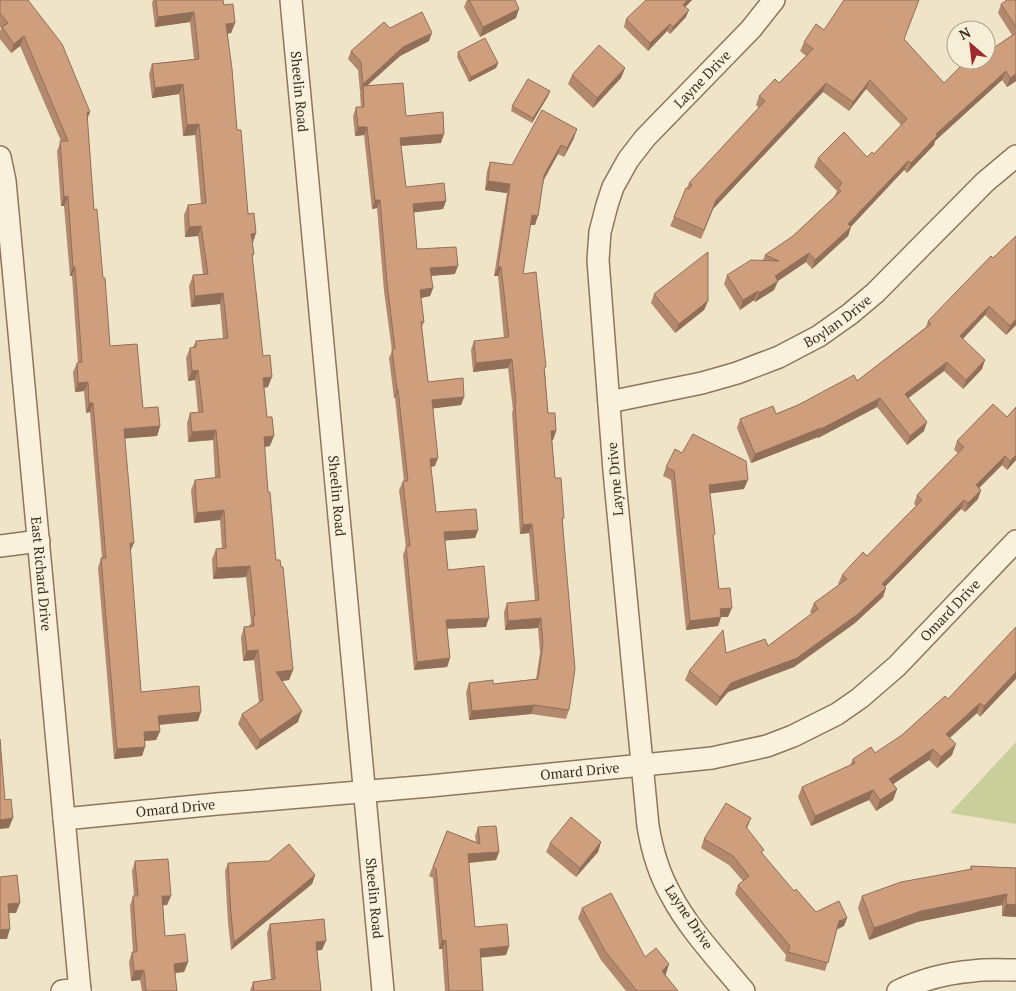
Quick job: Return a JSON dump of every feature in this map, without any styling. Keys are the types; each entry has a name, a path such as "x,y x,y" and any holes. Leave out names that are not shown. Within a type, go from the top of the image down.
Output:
{"street":[{"name":"Sheelin Road","path":"291,0 383,991"},
{"name":"Layne Drive","path":"744,991 692,928 671,896 659,869 650,840 614,471 598,260 600,232 606,205 613,187 628,160 645,138 751,29 774,0"},
{"name":"Boylan Drive","path":"608,402 737,373 779,357 818,336 850,314 875,293 985,182 1016,156"},
{"name":"East Richard Drive","path":"0,157 5,181 6,247 39,541 64,819 74,990"},
{"path":"0,546 39,541"},
{"name":"Omard Drive","path":"64,819 712,758 767,746 793,736 837,714 860,698 897,666 1016,541"},
{"path":"898,991 949,974 974,971 1016,970"}],"green space":[{"path":"1016,742 1016,824 950,813"}],"building":[{"path":"0,0 28,0 62,44 90,112 87,113 94,210 97,209 110,346 137,344 143,408 158,407 160,426 124,429 134,543 130,543 141,692 199,686 201,712 158,716 160,731 144,732 145,747 117,749 101,558 106,558 93,403 89,403 88,382 78,383 77,363 82,362 75,267 73,267 68,196 64,197 60,141 68,141 24,36 14,44 2,27 8,23 0,13"},
{"path":"156,0 223,0 224,5 233,4 235,23 226,24 237,130 241,130 248,214 254,213 256,233 251,234 254,254 252,254 263,356 270,355 272,377 263,378 267,417 272,417 274,436 264,437 268,492 270,492 276,560 280,560 281,567 283,567 293,670 276,672 302,711 260,740 242,714 263,700 258,650 247,651 244,627 254,626 253,616 255,616 250,566 217,568 216,549 226,548 224,510 197,513 195,480 220,477 216,430 192,432 190,413 203,412 198,370 192,371 190,348 196,347 196,341 228,338 223,293 195,296 193,275 208,274 201,226 189,227 188,205 206,203 199,124 187,125 183,84 155,88 152,64 199,59 194,12 158,17"},
{"path":"469,0 515,0 519,9 483,27"},
{"path":"646,0 687,0 683,5 689,10 673,27 670,24 650,43 626,19"},
{"path":"844,0 919,0 904,39 944,83 957,70 996,70 996,46 1016,33 1016,74 1010,78 1006,71 936,134 937,136 911,163 908,161 848,224 851,227 815,260 809,253 775,276 778,281 743,300 727,275 751,260 779,261 765,255 793,236 841,191 838,188 842,183 818,158 844,132 867,157 872,152 874,154 907,119 870,80 853,102 826,83 716,200 704,230 674,217 686,188 689,189 692,185 689,183 765,101 759,96 775,79 779,83 813,49 804,42 816,24 824,30"},
{"path":"1007,0 1016,0 1016,27 1001,4"},
{"path":"422,12 432,33 403,47 363,84 361,62 351,51 384,22 390,28"},
{"path":"485,38 498,63 471,77 458,52"},
{"path":"599,45 625,68 597,98 572,75"},
{"path":"528,79 550,91 533,118 512,106"},
{"path":"403,83 406,116 443,112 444,134 400,138 406,187 444,183 446,201 413,204 417,249 456,247 458,266 430,268 433,288 420,290 424,322 421,322 428,382 463,378 464,397 432,400 438,458 430,459 436,512 476,509 478,530 444,532 448,570 484,566 489,618 446,620 450,658 417,662 406,546 410,546 403,481 408,481 392,349 395,349 380,200 375,200 367,127 358,127 356,107 364,107 363,86"},
{"path":"542,110 577,129 567,148 561,145 544,175 538,216 532,215 523,274 536,272 546,367 544,367 548,413 555,413 556,431 551,431 555,478 561,478 564,518 562,518 575,669 569,710 534,705 472,711 469,683 493,680 493,684 538,679 543,644 541,618 508,621 507,603 539,600 532,524 523,525 512,359 476,363 474,341 509,337 501,267 498,267 510,184 488,181 490,162 512,165"},
{"path":"1016,236 1016,319 1010,326 989,306 960,336 985,360 966,380 947,362 905,394 927,422 910,436 880,398 821,429 755,454 740,419 773,406 776,414 798,405 854,375 857,381 931,324 928,321 991,256 993,258"},
{"path":"708,252 708,301 679,324 654,294"},
{"path":"993,404 1007,417 1016,407 1016,455 1010,461 1005,456 976,485 981,490 968,503 964,500 882,584 886,588 858,614 797,658 731,683 720,697 689,671 723,630 726,653 765,639 768,646 818,609 814,603 847,579 842,575 863,552 867,556 922,500 917,495 964,447 957,441"},
{"path":"693,434 746,461 748,480 709,485 719,589 730,588 732,608 720,609 721,617 690,621 674,471 666,467 675,449 682,453"},
{"path":"1016,627 1016,672 984,706 980,703 946,734 956,744 941,757 933,749 889,779 897,789 880,800 873,790 815,816 802,787 855,763 853,759 871,747 875,753 902,735 945,696 948,699"},
{"path":"0,739 5,800 11,799 13,818 0,820"},
{"path":"726,803 751,818 746,827 764,850 761,852 794,891 796,889 816,912 839,901 847,918 839,921 828,963 788,952 790,946 738,885 749,876 733,856 704,839"},
{"path":"571,817 601,842 580,868 550,843"},
{"path":"496,826 499,852 468,854 475,927 507,924 509,946 480,949 483,991 449,991 446,940 442,941 436,869 433,867 447,831 480,844 478,827"},
{"path":"289,844 315,875 234,942 228,863 269,861"},
{"path":"168,859 171,896 162,896 165,936 185,934 188,962 174,964 177,991 146,991 144,970 134,971 132,952 137,952 133,896 138,896 135,861"},
{"path":"971,866 1016,868 1016,905 1006,904 1007,894 921,911 874,928 862,896 901,882 972,869"},
{"path":"17,875 20,903 8,904 10,929 0,930 0,877"},
{"path":"611,893 645,957 656,948 669,964 662,971 678,991 637,991 605,951 582,908"},
{"path":"324,919 326,941 316,942 321,991 254,991 253,982 275,979 270,924"}]}
